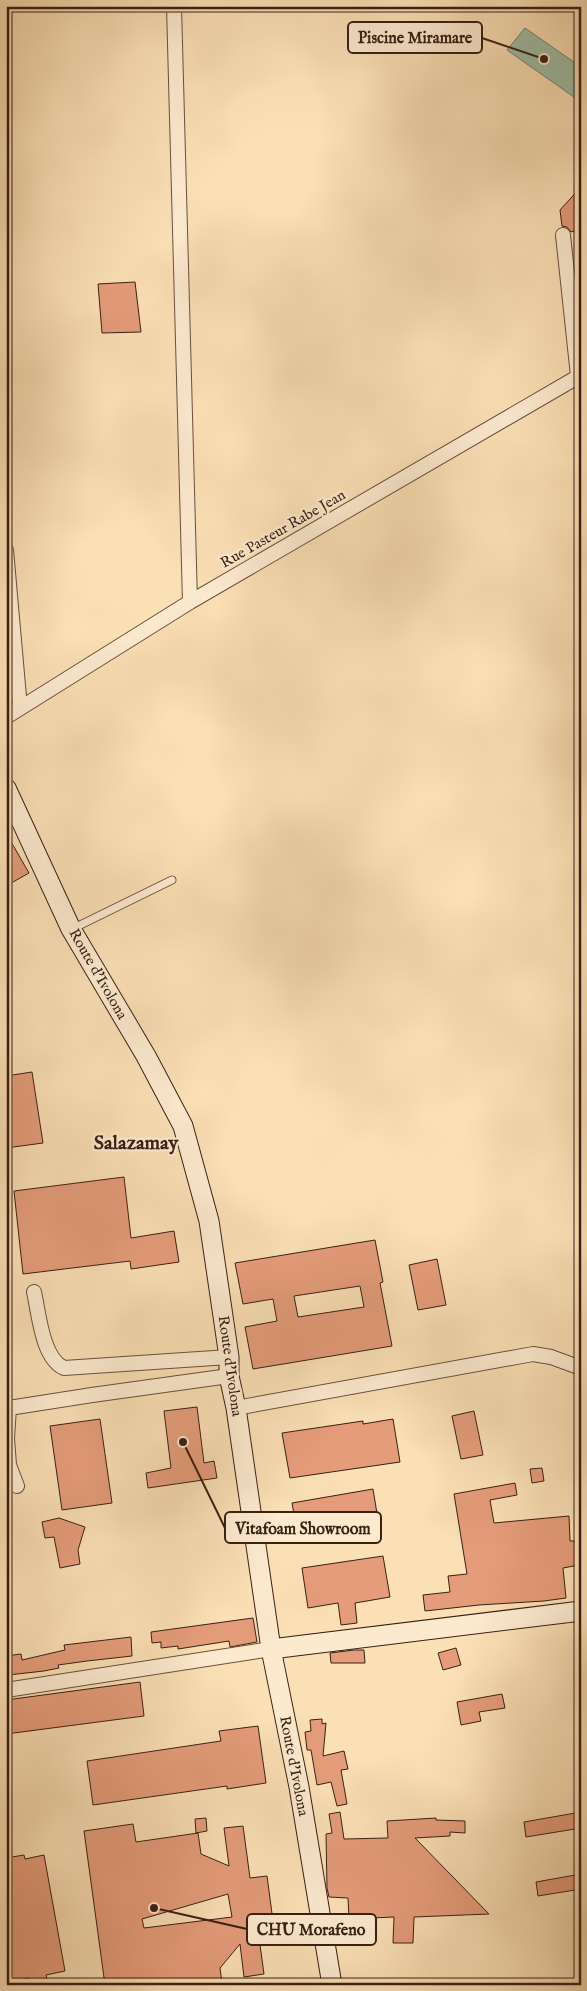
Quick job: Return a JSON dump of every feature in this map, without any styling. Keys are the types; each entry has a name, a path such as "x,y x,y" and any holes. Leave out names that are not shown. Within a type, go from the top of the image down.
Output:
{"main road":[{"name":"Route d'Ivolona","path":"6,788 71,929 146,1056 183,1126 209,1221 229,1357 228,1376 236,1408 271,1649 299,1787 332,1985"},
{"path":"271,1649 581,1610"}],"street":[{"path":"174,6 190,602"},
{"path":"564,235 579,376"},
{"name":"Rue Pasteur Rabe Jean","path":"6,717 190,602 579,376"},
{"path":"6,550 20,708"},
{"path":"34,1292 47,1348 56,1364 64,1368 229,1357"},
{"path":"236,1408 534,1354 551,1357 581,1368"},
{"path":"17,1486 8,1465 8,1408 228,1376"},
{"path":"6,1690 271,1649"}],"lane":[{"path":"71,929 172,880"}],"shaded area":[{"path":"525,28 581,67 581,102 507,50"}],"building":[{"path":"581,187 581,229 571,232 567,227 562,226 560,210"},
{"path":"135,282 141,332 102,333 98,284"},
{"path":"6,833 29,873 6,886"},
{"path":"32,1072 43,1143 6,1148 6,1076"},
{"path":"124,1177 131,1238 174,1231 179,1262 131,1269 130,1261 23,1274 14,1191"},
{"path":"375,1240 383,1282 380,1283 392,1346 253,1369 245,1327 277,1321 273,1299 243,1304 235,1263","holes":["360,1286 364,1307 298,1317 294,1296"]},
{"path":"437,1259 446,1305 418,1310 409,1265"},
{"path":"197,1407 204,1463 214,1461 217,1478 148,1488 146,1473 171,1468 164,1411"},
{"path":"474,1411 483,1455 461,1459 452,1416"},
{"path":"100,1419 112,1503 62,1510 50,1426"},
{"path":"393,1419 400,1462 290,1478 282,1433 363,1421 363,1424"},
{"path":"542,1468 544,1481 532,1483 530,1469"},
{"path":"515,1483 517,1495 490,1500 494,1523 569,1516 570,1541 575,1541 579,1565 563,1568 566,1598 425,1611 423,1595 450,1592 448,1576 467,1574 454,1494"},
{"path":"373,1489 380,1532 299,1543 292,1503"},
{"path":"59,1518 85,1527 78,1550 80,1564 60,1568 54,1537 45,1538 42,1522"},
{"path":"383,1556 390,1597 355,1603 357,1623 341,1625 338,1603 308,1608 302,1568"},
{"path":"253,1618 257,1642 230,1647 229,1641 178,1649 178,1646 161,1648 161,1642 152,1643 151,1632"},
{"path":"131,1637 132,1656 58,1665 59,1668 8,1675 6,1656 21,1654 22,1660 65,1650 64,1645"},
{"path":"456,1648 461,1665 443,1670 438,1653"},
{"path":"364,1650 365,1663 331,1663 330,1653"},
{"path":"140,1682 144,1716 6,1734 6,1700"},
{"path":"502,1694 505,1708 479,1712 481,1721 461,1725 457,1702"},
{"path":"322,1719 322,1724 326,1723 323,1756 344,1751 348,1769 341,1770 347,1804 337,1806 331,1782 317,1785 311,1750 307,1750 305,1732 311,1731 310,1720"},
{"path":"258,1726 266,1783 227,1789 227,1786 93,1805 87,1761 221,1741 219,1731"},
{"path":"340,1812 344,1839 388,1838 387,1821 436,1818 436,1820 465,1821 465,1833 450,1832 450,1836 415,1838 489,1914 414,1917 413,1943 393,1943 394,1917 349,1919 348,1898 329,1897 327,1888 326,1834 332,1833 329,1814"},
{"path":"581,1812 581,1828 526,1837 524,1822"},
{"path":"206,1818 207,1831 196,1833 195,1819"},
{"path":"133,1824 136,1842 198,1833 201,1854 229,1866 224,1828 243,1826 250,1878 267,1876 273,1921 257,1923 264,1974 244,1977 240,1944 220,1968 222,1983 207,1985 105,1985 84,1831","holes":["228,1894 232,1917 144,1928 142,1919"]},
{"path":"24,1855 25,1859 44,1855 65,1971 46,1975 47,1979 30,1982 29,1978 10,1981 6,1961 6,1858"},
{"path":"581,1874 581,1889 538,1896 536,1882"}],"place":[{"name":"Piscine Miramare","path":"544,59"},
{"name":"Vitafoam Showroom","path":"183,1442"},
{"name":"CHU Morafeno","path":"154,1908"}],"district":[{"name":"Salazamay","path":"136,1143"}]}
